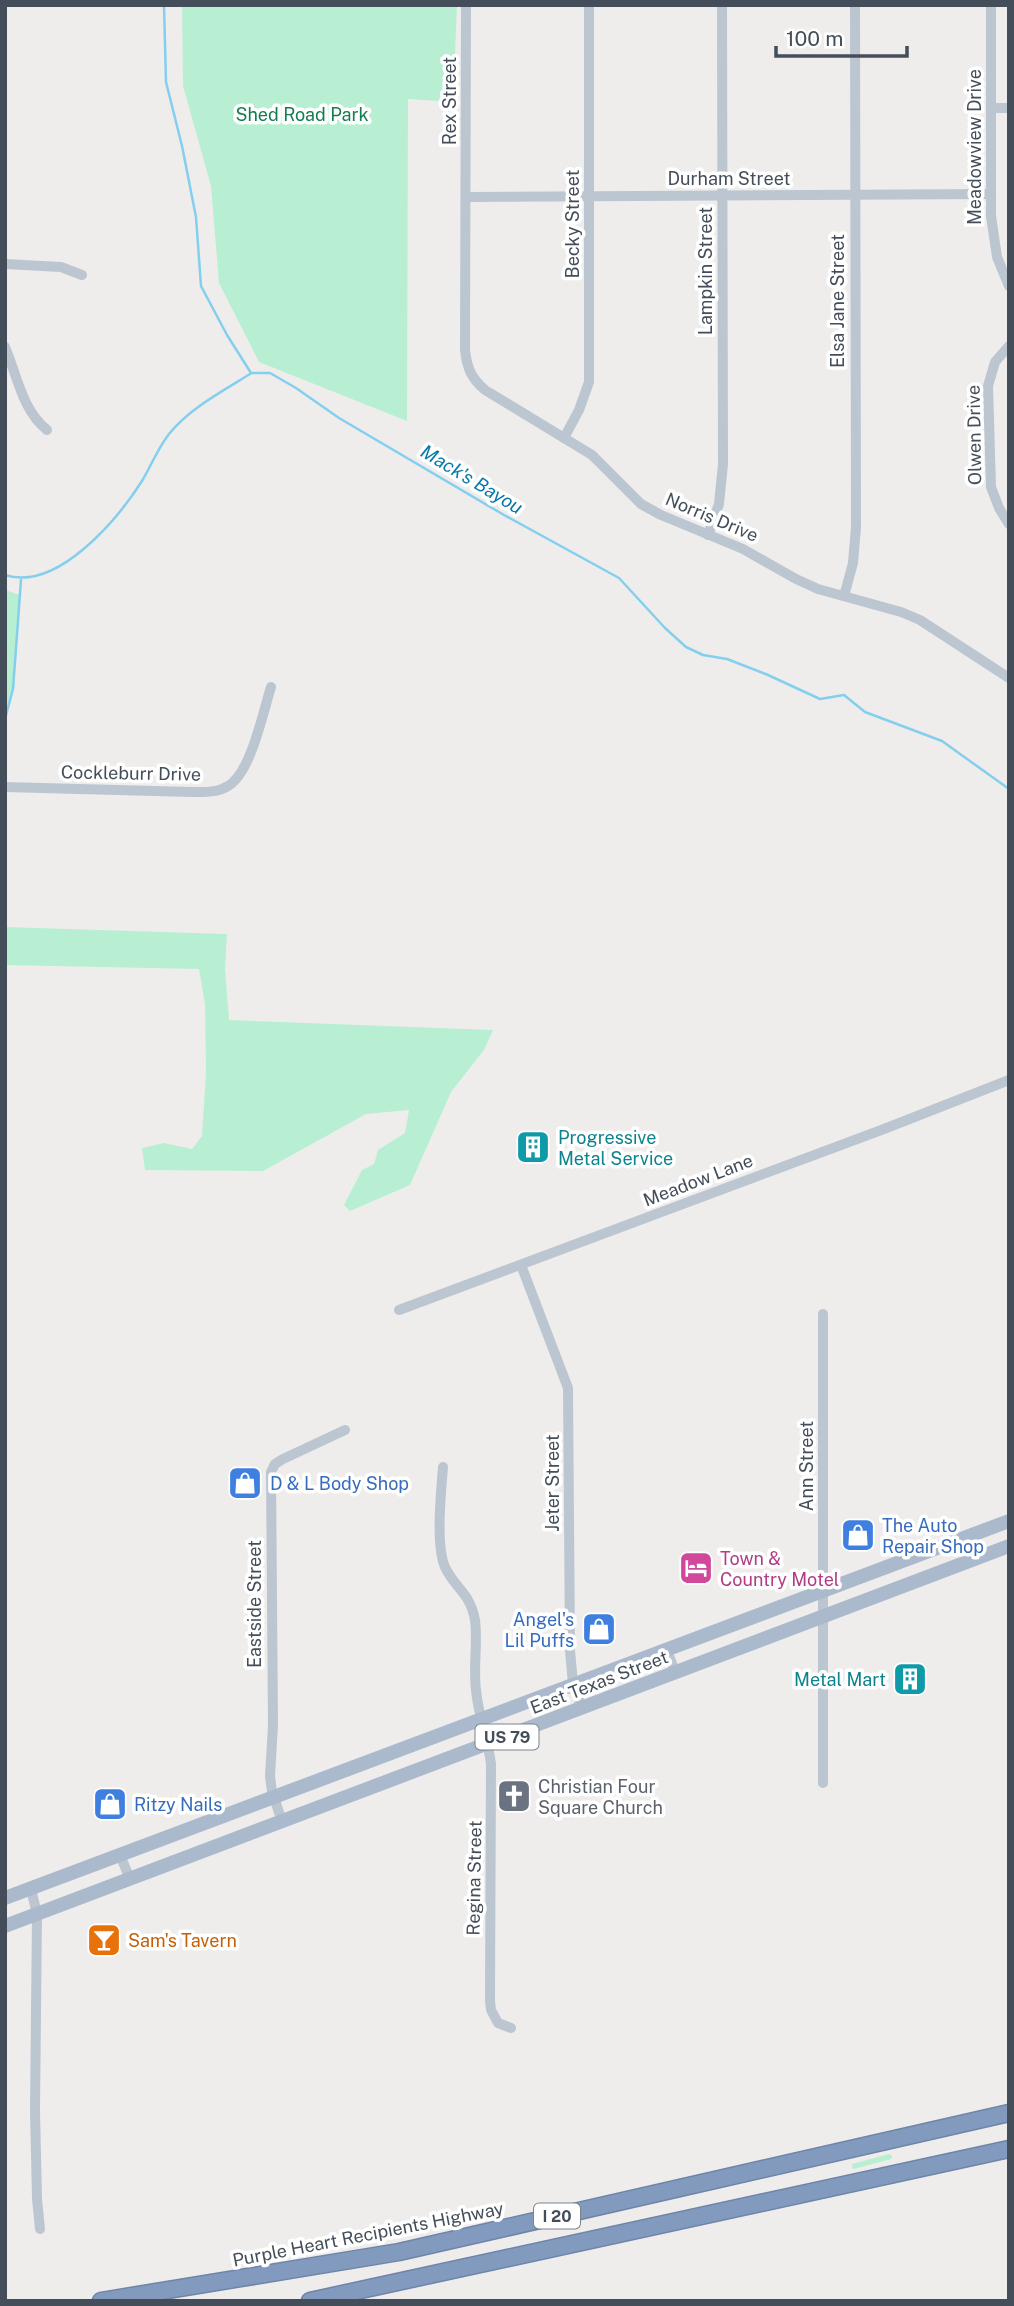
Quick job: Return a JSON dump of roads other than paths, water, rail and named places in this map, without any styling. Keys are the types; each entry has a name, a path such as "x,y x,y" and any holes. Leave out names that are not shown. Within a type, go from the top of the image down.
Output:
{"highway":[{"path":"943,2129 1009,2104"},
{"name":"Purple Heart Recipients Highway","path":"101,2301 399,2252 1009,2113"},
{"name":"I 20","path":"310,2301 928,2169 1009,2149"},
{"path":"928,2169 1009,2160"}],"main road":[{"name":"East Texas Street","path":"5,1898 1002,1523"},
{"name":"East Texas Street","path":"5,1926 1006,1547"}],"street":[{"name":"Rex Street","path":"466,5 467,197"},
{"name":"Becky Street","path":"564,438 579,410 589,382 589,5"},
{"name":"Lampkin Street","path":"708,535 722,487 722,5"},
{"name":"Elsa Jane Street","path":"844,596 855,548 855,5"},
{"name":"Meadowview Drive","path":"991,5 992,236 1009,286"},
{"path":"991,108 1009,108"},
{"name":"Durham Street","path":"467,197 991,194"},
{"name":"Norris Drive","path":"467,197 465,350 467,368 475,382 592,455 641,504 743,549 796,579 920,620 1009,678"},
{"path":"5,264 61,267 82,275"},
{"name":"Olwen Drive","path":"1009,346 995,362 990,373 988,398 991,487 999,509 1009,524"},
{"path":"5,347 27,405 47,430"},
{"name":"Cockleburr Drive","path":"5,787 191,792 216,791 227,787 237,779 251,751 271,687"},
{"name":"Meadow Lane","path":"399,1310 1009,1080"},
{"name":"Jeter Street","path":"521,1265 568,1388 570,1650 573,1684 582,1708"},
{"name":"Ann Street","path":"823,1314 823,1783"},
{"name":"Eastside Street","path":"282,1821 270,1776 273,1725 271,1472 272,1467 283,1459 345,1430"},
{"name":"Regina Street","path":"443,1467 442,1552 446,1569 464,1591 475,1622 475,1690 489,1744 492,1784 491,2010 498,2023 511,2028"},
{"path":"1002,1523 1006,1547"},
{"path":"666,1649 676,1673"},
{"path":"120,1855 130,1879"},
{"path":"31,1889 37,1914 35,2110 40,2229"}],"waterway":[{"name":"Mack's Bayou","path":"164,5 166,82 196,217 201,286 251,373 270,373 339,418 504,515 619,578 686,647 703,655 727,659 820,699 844,695 865,712 942,741 1009,789"},
{"path":"5,575 25,577 45,573 84,549 131,497 165,439 177,425 207,401 250,374"},
{"path":"5,719 13,689 21,580"}],"place":[{"name":"Progressive Metal Service","path":"533,1147"},
{"name":"D & L Body Shop","path":"245,1483"},
{"name":"The Auto Repair Shop","path":"858,1535"},
{"name":"Town & Country Motel","path":"696,1568"},
{"name":"Angel's Lil Puffs","path":"599,1629"},
{"name":"Metal Mart","path":"910,1679"},
{"name":"Christian Four Square Church","path":"514,1796"},
{"name":"Ritzy Nails","path":"110,1804"},
{"name":"Sam's Tavern","path":"104,1940"}],"park label":[{"name":"Shed Road Park","path":"302,114"}]}
